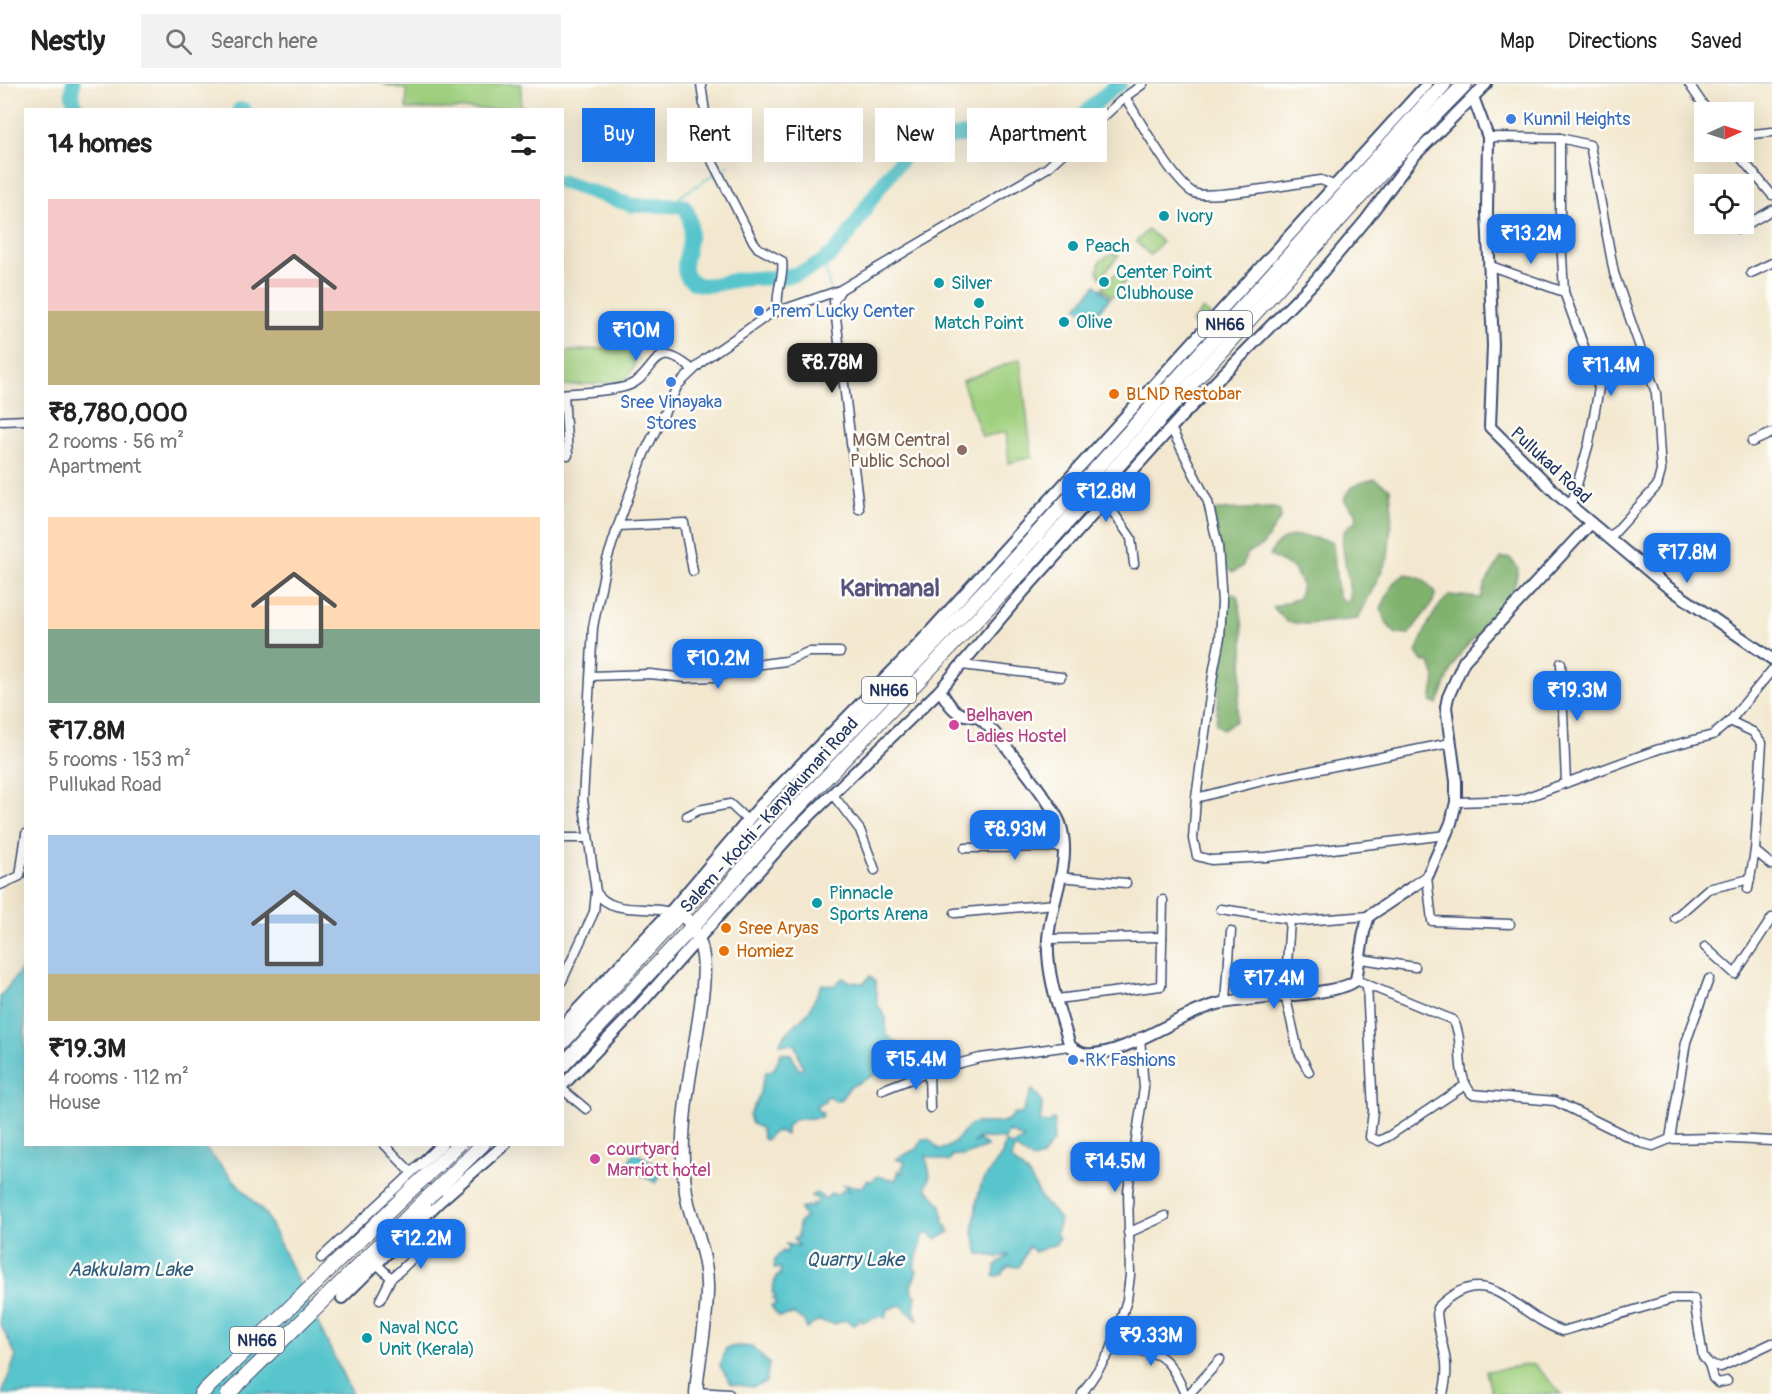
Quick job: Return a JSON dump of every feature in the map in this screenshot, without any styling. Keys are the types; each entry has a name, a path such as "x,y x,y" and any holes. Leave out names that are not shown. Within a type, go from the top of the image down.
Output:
{"highway":[{"name":"Salem - Kochi - Kanyakumari Road","path":"564,1041 676,913 1008,566 1444,84"},
{"name":"Salem - Kochi - Kanyakumari Road","path":"564,1064 693,926 783,823 1020,574 1422,128 1465,84"},
{"name":"NH66","path":"201,1394 418,1178 457,1146"},
{"name":"NH66","path":"228,1394 434,1197 481,1146"}],"main road":[{"path":"676,913 693,926 704,953 704,980 687,1080 683,1161 689,1208 700,1239 707,1290 696,1393"}],"street":[{"path":"701,84 712,161 744,228 758,248 782,261 783,269 776,295 778,310"},
{"path":"564,977 594,912 596,892 583,799 593,627 606,563 618,526 644,454 678,385 693,370 778,310 840,290 1047,168 1143,84"},
{"path":"564,1024 676,913 748,821 916,647 1427,84"},
{"path":"564,1085 700,939 795,830 940,690 1023,592 1172,430 1314,282 1366,220 1413,157 1486,84"},
{"path":"1689,84 1701,102"},
{"name":"Pullukad Road","path":"1473,97 1488,137 1488,265 1493,345 1490,428 1590,524 1665,585 1772,659"},
{"path":"1125,98 1182,184 1196,194 1218,194 1321,180 1333,185"},
{"path":"1754,134 1772,132"},
{"path":"1488,137 1560,138 1590,145 1614,273 1658,404 1661,471 1657,486 1609,539"},
{"path":"1560,138 1560,220 1564,291 1599,388 1589,443 1571,506"},
{"path":"1744,162 1772,195"},
{"path":"1754,220 1772,210"},
{"path":"1751,273 1772,263"},
{"path":"1488,265 1564,291"},
{"path":"840,290 834,301 859,509"},
{"path":"564,394 627,387 639,378 656,358 665,354 676,357 693,370"},
{"path":"564,406 568,455"},
{"path":"2,421 24,420"},
{"path":"1172,430 1208,502 1218,546 1222,602 1220,638 1196,798 1193,838 1197,856 1211,860 1268,857 1446,835"},
{"path":"1752,441 1772,433"},
{"path":"1106,502 1131,538 1134,564"},
{"path":"618,526 684,523 693,570"},
{"path":"1510,924 1432,921 1427,877 1446,835 1456,802 1448,696 1464,661 1590,524"},
{"path":"591,676 650,674 686,678 714,677 762,664 786,661 808,652 840,652"},
{"path":"1561,663 1566,783"},
{"path":"962,664 1061,677"},
{"path":"1456,802 1520,800 1659,749 1713,735 1730,721 1772,670"},
{"path":"940,690 950,706 960,713 978,718 995,734 1044,795 1059,822 1065,847 1065,863 1059,877 1048,939 1056,999 1070,1046"},
{"path":"1730,721 1753,732 1762,743 1755,851 1748,889"},
{"path":"1196,798 1270,779 1450,743"},
{"path":"833,795 860,830 875,870"},
{"path":"687,816 699,810 730,804 748,821"},
{"path":"564,838 587,838"},
{"path":"965,848 1065,847"},
{"path":"0,885 20,876 24,848"},
{"path":"1755,851 1772,865"},
{"path":"1059,877 1126,884"},
{"path":"1221,909 1290,920 1370,916 1427,877"},
{"path":"1675,918 1708,889 1750,879"},
{"path":"596,892 602,900 615,907 657,908 676,913"},
{"path":"1056,999 1161,986 1163,900"},
{"path":"955,913 1054,904"},
{"path":"1370,916 1364,932 1361,959 1361,982 1373,1111 1370,1137 1379,1140 1389,1136 1464,1086"},
{"path":"1705,947 1735,974 1772,918"},
{"path":"1290,920 1285,994 1298,1051 1309,1072"},
{"path":"1226,1002 1231,931"},
{"path":"1048,939 1162,937"},
{"path":"1361,959 1415,967"},
{"path":"1670,1139 1686,1042 1709,979"},
{"path":"882,1090 928,1073 1000,1054 1047,1051 1070,1046 1086,1054 1115,1048 1196,1010 1226,1002 1329,991 1361,982 1453,1020 1459,1029 1458,1051 1464,1086 1472,1094 1555,1101 1641,1143 1653,1146 1670,1139 1713,1138 1772,1142"},
{"path":"1082,1394 1111,1350 1127,1300 1130,1275 1128,1191 1144,1088 1140,1037"},
{"path":"928,1073 930,1108"},
{"path":"564,1089 586,1109"},
{"path":"386,1146 434,1197"},
{"path":"321,1258 418,1178 441,1146"},
{"path":"342,1298 377,1264 434,1197 502,1146"},
{"path":"1128,1233 1165,1216"},
{"path":"380,1300 391,1278 408,1266 427,1244 440,1241"},
{"path":"377,1264 391,1278"},
{"path":"1443,1394 1448,1373 1447,1359 1437,1325 1437,1308 1452,1293 1480,1286 1499,1290 1548,1326 1563,1331 1672,1299 1694,1299 1703,1357 1709,1364 1713,1378 1718,1383 1727,1382"},
{"path":"1709,1364 1720,1367 1772,1343"},
{"path":"1111,1350 1154,1353 1173,1366 1187,1394 1220,1360"},
{"path":"696,1393 729,1394"}],"green space":[{"path":"383,84 521,84 521,108 406,108 407,90"},
{"path":"1148,229 1162,242 1150,255 1136,242"},
{"path":"1112,254 1119,255 1100,278 1098,270 1100,261"},
{"path":"1116,273 1125,281 1112,297 1102,288"},
{"path":"1203,309 1210,315 1197,329 1191,323"},
{"path":"635,345 634,368 623,382 564,386 564,352"},
{"path":"1020,359 1032,457 1009,463 1006,432 982,437 962,381"},
{"path":"1375,479 1390,489 1392,514 1388,558 1358,619 1307,624 1287,622 1273,607 1299,598 1302,585 1294,569 1270,556 1275,547 1281,540 1297,536 1333,542 1338,596 1345,602 1350,600 1343,535 1345,530 1357,520 1356,513 1344,500 1352,488"},
{"path":"1273,508 1280,510 1281,517 1263,545 1248,553 1242,567 1233,572 1223,565 1212,516 1216,510"},
{"path":"1501,558 1510,558 1518,568 1510,595 1497,615 1461,653 1437,704 1431,702 1435,678 1430,663 1422,661 1416,652 1426,629 1434,614 1450,595 1481,598 1485,584"},
{"path":"1406,574 1422,579 1436,592 1432,604 1408,635 1396,634 1386,623 1381,608 1394,582"},
{"path":"1230,592 1237,596 1241,611 1243,658 1236,721 1223,729 1216,724 1225,629 1224,597"},
{"path":"1534,1364 1562,1394 1492,1394 1486,1371"}],"water":[{"path":"1096,285 1110,298 1091,320 1077,307"},
{"name":"Aakkulam Lake","path":"24,966 24,1146 203,1146 266,1215 352,1394 2,1394 16,1356 0,1323 0,997"},
{"path":"870,976 876,983 877,1004 886,1018 886,1035 900,1045 912,1061 911,1066 888,1063 888,1068 850,1087 841,1099 835,1101 829,1096 826,1097 825,1102 819,1103 816,1109 823,1113 821,1117 793,1120 786,1128 786,1135 775,1132 766,1140 763,1139 761,1128 752,1124 749,1115 757,1101 766,1072 774,1069 781,1053 791,1054 799,1070 803,1068 795,1044 780,1044 782,1038 809,1011 822,984 834,986 843,978 851,982 864,983"},
{"name":"Quarry Lake","path":"1032,1090 1042,1103 1040,1122 1049,1123 1054,1119 1053,1141 1042,1157 1033,1160 1017,1149 1013,1150 1012,1160 1029,1175 1043,1201 1060,1219 1056,1234 1059,1238 1056,1244 1035,1252 1029,1246 1019,1267 1009,1266 1001,1275 994,1276 995,1266 1009,1255 998,1257 979,1254 973,1233 977,1200 982,1182 1002,1155 1005,1142 1012,1146 1024,1139 1009,1131 1005,1139 978,1138 973,1144 978,1140 987,1147 963,1156 953,1155 949,1162 926,1156 930,1175 926,1188 941,1205 944,1223 950,1232 936,1239 929,1233 924,1234 914,1267 917,1271 911,1286 912,1294 916,1295 914,1310 918,1321 901,1305 888,1309 886,1318 881,1316 863,1322 862,1318 854,1325 846,1320 835,1324 817,1321 807,1329 804,1321 794,1314 779,1317 771,1306 776,1304 772,1298 776,1297 772,1292 781,1268 774,1269 775,1259 783,1251 786,1253 788,1247 786,1244 798,1246 794,1239 798,1237 799,1223 805,1218 800,1209 807,1206 812,1208 812,1203 816,1204 819,1200 811,1196 816,1193 826,1199 831,1193 836,1195 843,1190 849,1191 843,1185 862,1187 868,1180 872,1181 877,1176 896,1180 899,1170 900,1173 903,1172 905,1162 896,1159 918,1148 922,1139 929,1139 938,1149 944,1148 953,1143 971,1124 1000,1123 1015,1113 1022,1114"},
{"path":"634,1152 664,1169 656,1183 626,1166"},
{"path":"753,1347 769,1364 766,1382 752,1387 731,1384 720,1366 726,1348"}],"waterway":[{"path":"73,84 72,93 76,108"},
{"path":"564,183 631,205 684,206 691,227 685,273 694,283 712,285 744,279 789,276 811,268 834,252 851,232 879,188 914,144 963,135 1027,148 1059,137 1108,92 1120,84"},
{"path":"671,207 682,195 729,165"},
{"path":"824,263 830,288"}],"place":[{"name":"Kunnil Heights","path":"1511,119"},
{"name":"Ivory","path":"1164,216"},
{"name":"Peach","path":"1073,246"},
{"name":"Center Point Clubhouse","path":"1104,282"},
{"name":"Silver","path":"939,283"},
{"name":"Match Point","path":"979,303"},
{"name":"Prem Lucky Center","path":"759,311"},
{"name":"Olive","path":"1064,322"},
{"name":"Sree Vinayaka Stores","path":"671,382"},
{"name":"BLND Restobar","path":"1114,394"},
{"name":"MGM Central Public School","path":"962,450"},
{"name":"Belhaven Ladies Hostel","path":"954,725"},
{"name":"Pinnacle Sports Arena","path":"817,903"},
{"name":"Sree Aryas","path":"726,928"},
{"name":"Homiez","path":"724,951"},
{"name":"RK Fashions","path":"1073,1060"},
{"name":"courtyard Marriott hotel","path":"595,1159"},
{"name":"Naval NCC Unit (Kerala)","path":"367,1338"}],"district":[{"name":"Karimanal","path":"890,588"}]}
